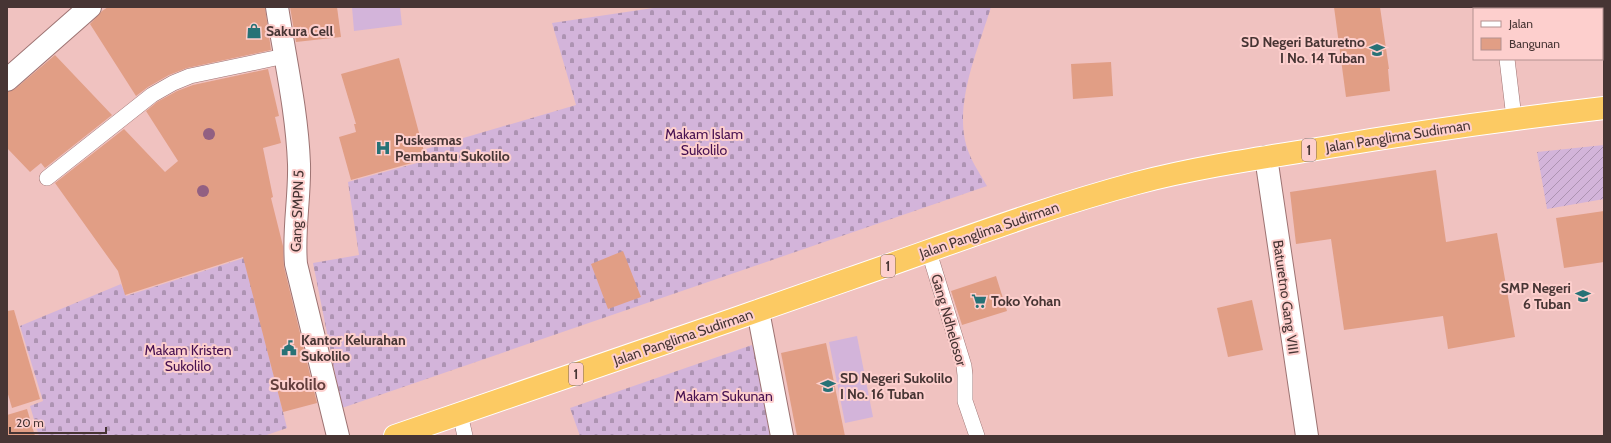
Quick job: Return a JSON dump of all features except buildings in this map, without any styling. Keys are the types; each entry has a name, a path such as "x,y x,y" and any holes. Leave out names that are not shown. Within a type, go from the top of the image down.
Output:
{"highway":[{"name":"Jalan Panglima Sudirman","path":"395,436 929,252 1019,219 1097,195 1174,174 1266,157 1514,118 1604,108"}],"street":[{"path":"7,80 90,7"},
{"name":"Gang SMPN 5","path":"277,7 297,134 299,165 295,238 296,264 338,436"},
{"name":"Baturetno Gang VIII","path":"1266,157 1307,436"},
{"path":"758,311 782,436"}],"lane":[{"path":"47,178 152,96 173,83 190,76 284,56"},
{"path":"1507,60 1514,118"},
{"name":"Gang Ndhelosor","path":"929,252 964,366 965,401 974,436"},
{"path":"460,414 465,436"}],"green space":[{"path":"352,7 400,7 402,25 354,31"},
{"name":"Makam Islam Sukolilo","path":"660,7 991,7 968,80 963,118 964,136 969,153 987,186 342,408 313,263 359,255 348,182 428,160 426,149 576,105 552,23"},
{"path":"1604,145 1604,199 1547,209 1537,152"},
{"name":"Makam Kristen Sukolilo","path":"244,258 287,428 264,436 39,436 30,406 43,401 20,326 121,284 126,296"},
{"path":"857,336 873,417 845,423 829,342"},
{"name":"Makam Sukunan","path":"752,345 762,378 771,436 580,436 570,408"}],"place":[{"name":"Sakura Cell","path":"254,31"},
{"name":"SD Negeri Baturetno I No. 14 Tuban","path":"1377,50"},
{"name":"Puskesmas Pembantu Sukolilo","path":"383,148"},
{"name":"SMP Negeri 6 Tuban","path":"1583,296"},
{"name":"Toko Yohan","path":"979,301"},
{"name":"Kantor Kelurahan Sukolilo","path":"289,348"},
{"name":"SD Negeri Sukolilo I No. 16 Tuban","path":"828,386"}],"district":[{"name":"Sukolilo","path":"298,384"}]}
